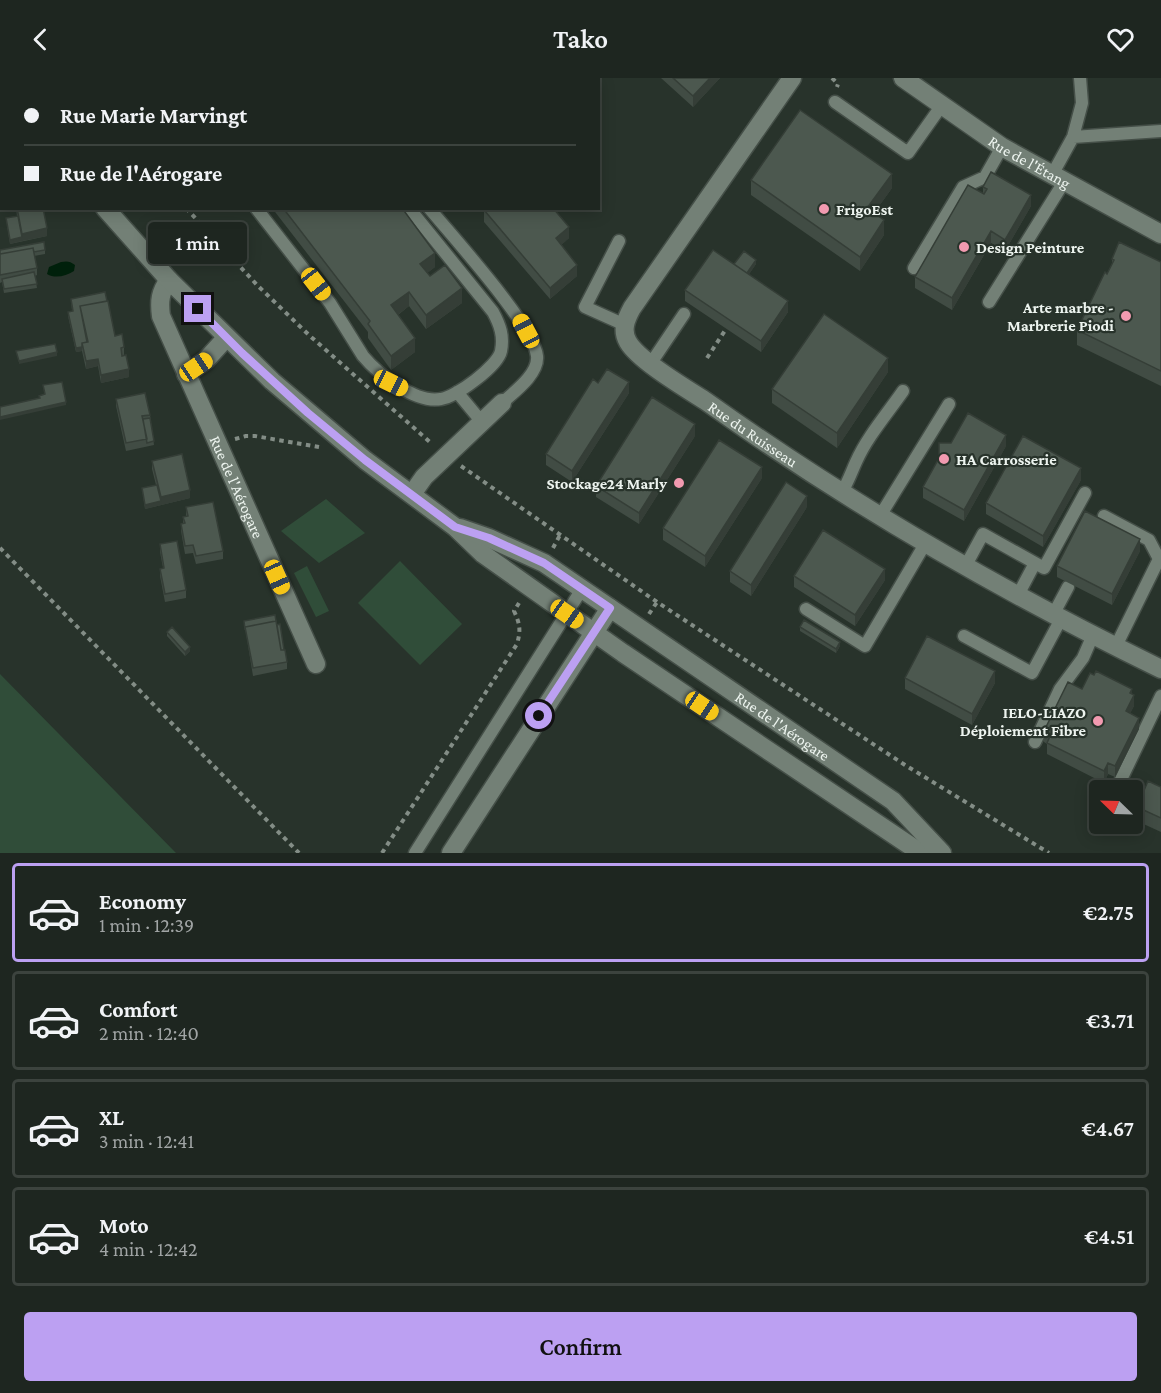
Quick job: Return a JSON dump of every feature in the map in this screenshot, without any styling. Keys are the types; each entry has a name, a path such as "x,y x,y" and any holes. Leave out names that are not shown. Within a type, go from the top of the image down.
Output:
{"street":[{"path":"624,325 632,308 792,78"},
{"name":"Rue de l'Étang","path":"903,78 1002,147 1161,234"},
{"name":"Rue de l'Aérogare","path":"106,210 169,280 226,338 335,435 455,527 483,554 594,633 921,853"},
{"name":"Rue de l'Aérogare","path":"169,280 159,300 161,316 316,664"},
{"name":"Rue du Ruisseau","path":"624,325 628,342 634,350 760,440 925,544 1017,597 1160,665"},
{"path":"186,374 206,360 226,338"},
{"path":"412,494 424,477 502,403"},
{"name":"Rue de l'Aérogare","path":"455,527 489,538 532,557 582,589 893,801 942,853"},
{"path":"451,853 610,608"}],"lane":[{"path":"989,302 1058,178 1082,103 1080,78"},
{"path":"835,102 908,153 942,105"},
{"path":"1073,137 1161,131"},
{"path":"914,268 963,187 985,177 1002,147"},
{"path":"258,210 330,303 363,356 380,375 391,383 428,398 441,400 457,392 485,372 501,353 502,329 493,312 411,210"},
{"path":"431,210 518,317 538,357 533,371 502,403"},
{"path":"619,241 585,307 624,325"},
{"path":"651,363 684,314"},
{"path":"842,492 862,452 903,391"},
{"path":"457,392 481,422"},
{"path":"880,516 949,404"},
{"path":"965,567 983,534 1044,568 1085,493"},
{"path":"1104,516 1149,540 1159,559 1116,646"},
{"path":"806,609 865,646 925,544"},
{"path":"1017,597 1035,563"},
{"path":"964,636 1032,673 1068,587"},
{"path":"415,853 582,589"},
{"path":"1035,742 1059,689 1083,658 1093,635"},
{"path":"1121,780 1161,696"}],"path":[{"path":"188,210 258,286 310,336 418,433 477,479 657,603 905,765 1049,853"},
{"path":"707,358 726,329"},
{"path":"218,446 246,436 324,447 335,435"},
{"path":"0,548 299,853"},
{"path":"382,853 517,644 521,631 514,611 528,587"}],"shaded area":[{"path":"61,262 75,265 74,271 60,276 47,274 49,267"},
{"path":"326,499 365,533 319,563 281,531"},
{"path":"400,561 462,624 420,665 358,603"},
{"path":"307,566 329,611 316,617 294,573"},
{"path":"0,674 176,853 0,853"}],"building":[{"path":"673,78 710,78 693,96"},
{"name":"FrigoEst","path":"800,110 892,174 867,208 884,220 860,257 751,180"},
{"name":"Design Peinture","path":"991,172 1031,195 1005,240 991,231 952,298 915,277 968,185 984,194 987,189 983,187"},
{"path":"17,210 43,210 47,228 22,234"},
{"path":"285,210 403,210 435,253 420,264 430,276 445,265 462,288 426,315 409,292 391,305 415,338 391,356 368,324 370,321"},
{"path":"484,210 555,210 569,227 556,238 577,265 550,288"},
{"path":"18,216 22,237 10,240 6,218"},
{"path":"44,242 45,250 34,252 33,248 0,254 0,250"},
{"name":"Arte marbre - Marbrerie Piodi","path":"1119,242 1161,262 1161,371 1077,330 1105,272 1107,274 1114,260 1112,259"},
{"path":"33,248 37,268 0,275 0,254"},
{"path":"713,250 788,301 761,341 685,290"},
{"path":"744,251 756,260 747,273 734,264"},
{"path":"34,272 37,284 4,289 2,279"},
{"path":"105,292 107,301 80,306 87,342 82,343 82,347 76,348 68,312 73,311 71,299"},
{"path":"108,301 115,336 122,334 124,347 121,348 122,356 126,355 129,369 101,375 98,359 86,361 82,343 88,342 80,306"},
{"path":"824,314 888,358 837,433 772,389"},
{"path":"55,344 57,352 19,361 16,351"},
{"path":"607,369 629,382 572,471 546,454 593,379 598,383"},
{"path":"62,382 66,402 0,417 0,407 40,398 39,396 45,394 43,385"},
{"path":"145,393 150,415 142,416 147,439 126,443 116,399"},
{"path":"652,397 695,424 639,513 596,486"},
{"path":"968,413 1006,435 964,510 923,487 939,458 939,443 951,443"},
{"path":"150,418 154,441 147,443 143,419"},
{"path":"1023,436 1081,468 1043,536 986,503"},
{"path":"719,440 762,467 705,556 663,528"},
{"path":"182,454 190,490 161,497 152,461"},
{"path":"786,482 807,496 751,585 730,571"},
{"path":"157,485 161,501 145,505 142,488"},
{"path":"213,502 223,551 196,556 193,545 185,546 181,524 185,523 183,517 188,516 186,507"},
{"path":"1085,511 1140,539 1112,594 1057,566"},
{"path":"823,530 885,569 855,615 794,576"},
{"path":"177,541 186,590 165,594 160,569 164,568 160,544"},
{"path":"275,615 276,621 245,627 245,630 244,621"},
{"path":"804,620 840,642 836,649 800,627"},
{"path":"276,621 281,650 285,650 287,662 253,668 245,627"},
{"path":"280,624 284,650 281,650 277,625"},
{"path":"172,627 190,647 185,652 167,632"},
{"path":"927,636 995,671 972,714 905,678"},
{"path":"1096,671 1132,689 1130,693 1134,695 1126,711 1139,718 1115,766 1108,763 1104,771 1047,743 1051,734 1044,731 1068,682 1082,689 1090,673 1094,675"},
{"path":"1148,781 1161,787 1161,818 1143,810 1143,793"}],"place":[{"name":"FrigoEst","path":"824,209"},
{"name":"Design Peinture","path":"964,247"},
{"name":"Arte marbre - Marbrerie Piodi","path":"1126,316"},
{"name":"HA Carrosserie","path":"944,459"},
{"name":"Stockage24 Marly","path":"679,483"},
{"name":"IELO-LIAZO Déploiement Fibre","path":"1098,721"}],"route":[{"path":"198,309 226,338 308,413 365,460 455,527 489,538 544,563 610,608 539,716"}]}
